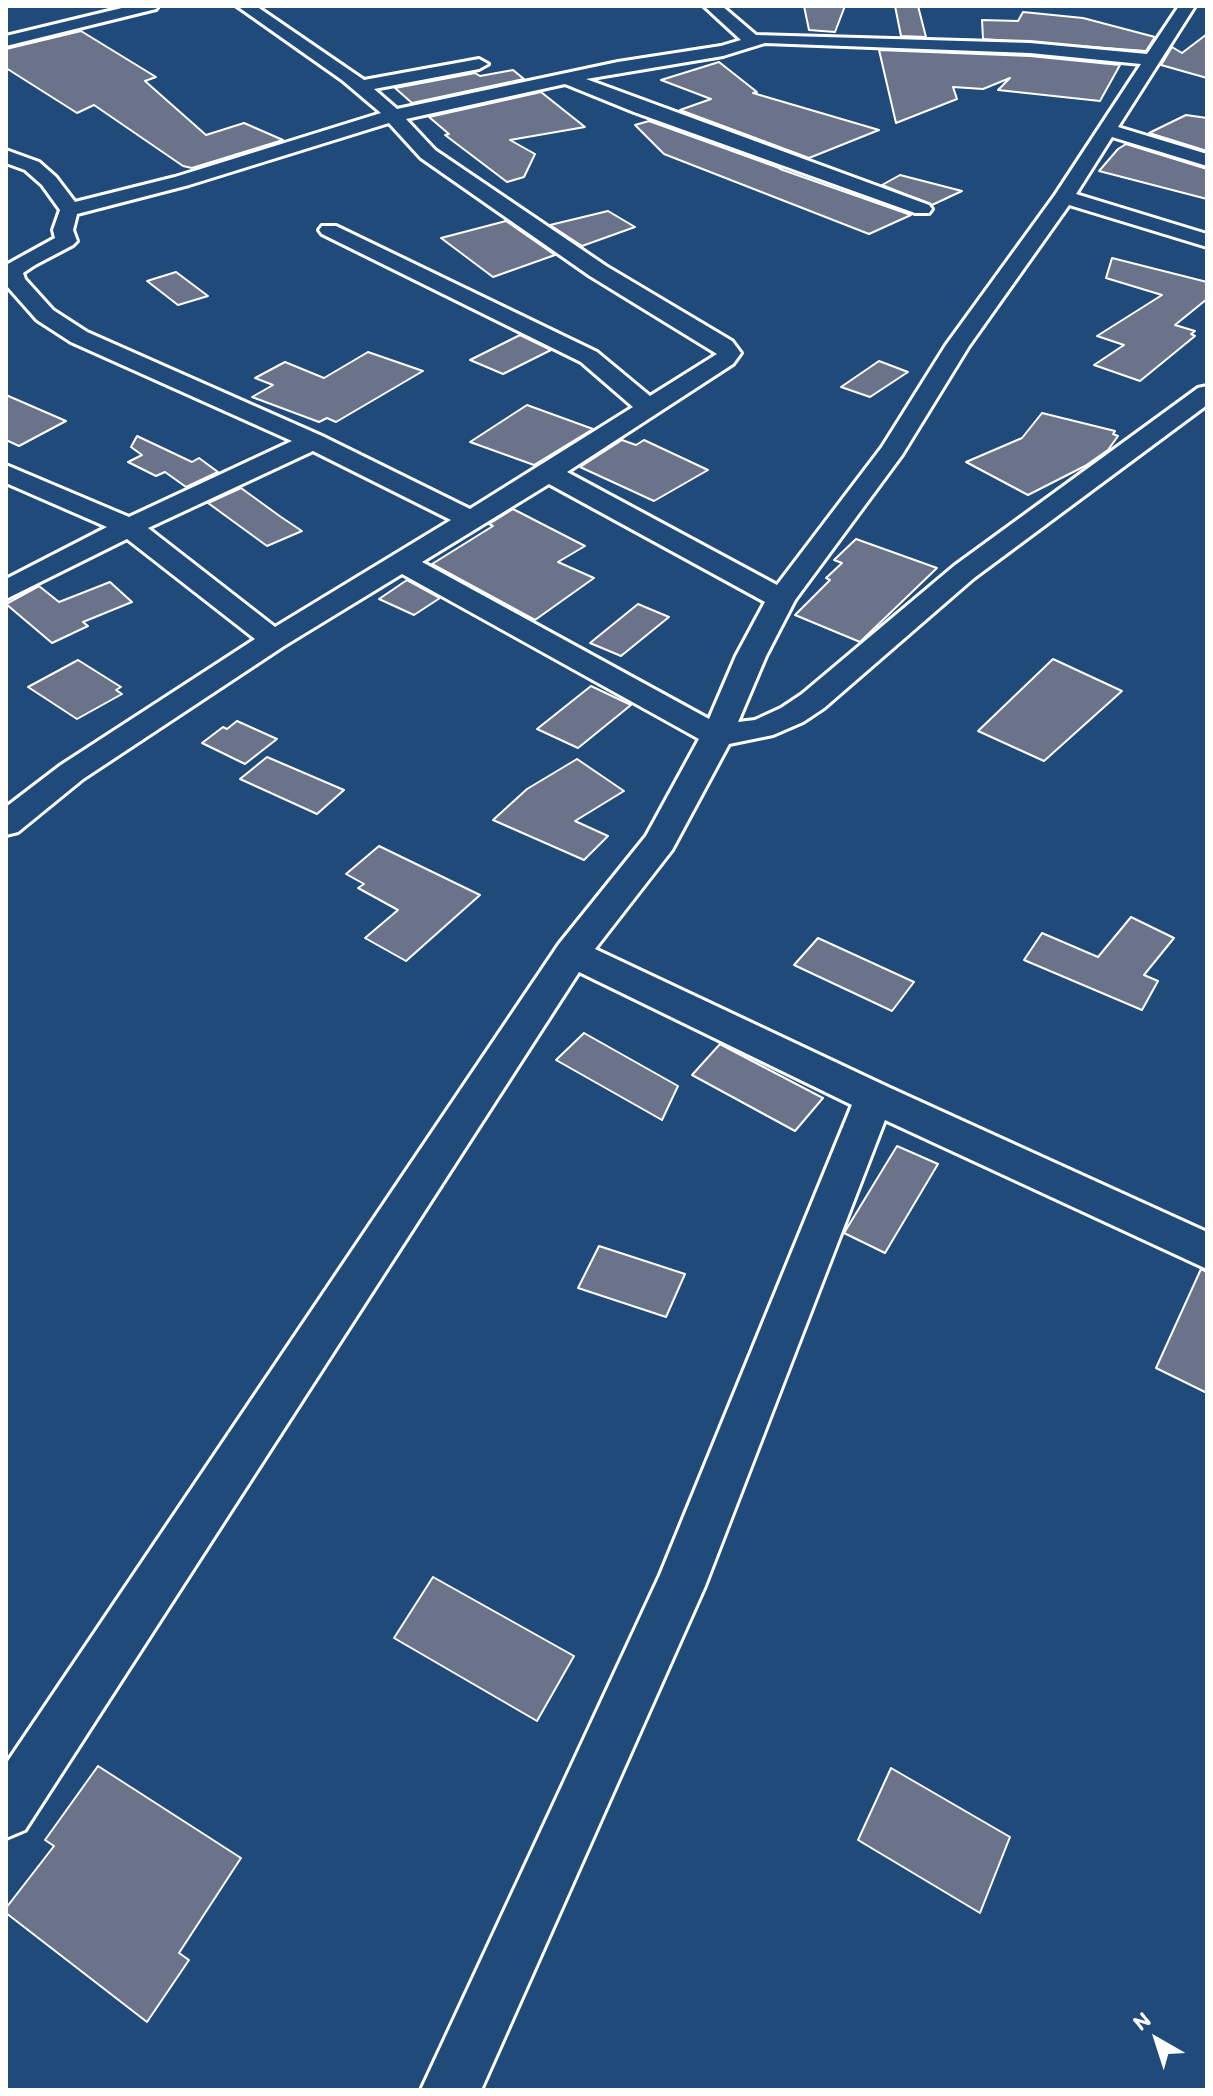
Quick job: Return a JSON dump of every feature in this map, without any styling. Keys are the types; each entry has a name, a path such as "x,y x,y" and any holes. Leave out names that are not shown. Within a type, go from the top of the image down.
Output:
{"street":[{"path":"6,41 150,6"},
{"path":"6,824 72,772 274,640 548,473 725,359 729,353 724,346 598,271 428,154 360,86 245,6"},
{"path":"712,6 752,40"},
{"path":"6,1811 572,953 660,842 717,736 751,656 781,599 893,450 958,345 1064,197 1187,6"},
{"path":"471,520 313,441 79,337 45,315 21,290 14,281 12,267 66,241 63,230 70,210 182,181 316,137 392,116 567,78 723,51 752,40 779,38 1030,48 1153,60"},
{"path":"360,86 479,64"},
{"path":"567,78 641,108 922,209"},
{"path":"1107,130 1207,160"},
{"path":"6,156 32,166 49,181 70,210"},
{"path":"1064,197 1207,241"},
{"path":"329,230 589,357 648,407"},
{"path":"401,562 717,736 762,728 792,715 813,701 964,572 1207,393"},
{"path":"6,590 129,527 313,441"},
{"path":"6,473 129,527 274,640"},
{"path":"548,473 781,599"},
{"path":"572,953 874,1098 1207,1251"},
{"path":"451,2090 680,1586 874,1098"}],"building":[{"path":"804,6 845,6 835,32 809,30"},
{"path":"895,6 918,6 926,37 901,36"},
{"path":"1023,12 1083,18 1155,37 1146,51 983,39 982,20 1018,21"},
{"path":"81,31 156,77 145,81 206,135 244,123 283,140 192,168 183,166 94,105 77,113 6,68 6,49"},
{"path":"1207,34 1207,78 1161,65 1172,47 1182,53"},
{"path":"879,50 1030,56 1120,65 1100,101 998,90 1010,78 983,89 953,87 957,99 896,123"},
{"path":"719,62 757,92 753,93 879,130 809,158 680,110 711,99 661,80"},
{"path":"513,70 524,79 412,103 395,88 475,73 480,76"},
{"path":"541,92 585,127 510,140 535,154 524,177 507,182 445,135 449,134 429,117"},
{"path":"1186,115 1207,118 1207,151 1149,133"},
{"path":"649,121 911,215 869,234 664,154 635,125"},
{"path":"1126,144 1207,169 1207,199 1099,171"},
{"path":"900,175 962,191 932,205 882,185"},
{"path":"608,211 635,227 582,246 550,225"},
{"path":"506,221 555,255 493,277 441,238"},
{"path":"1112,258 1207,282 1207,299 1175,325 1195,331 1191,334 1195,336 1140,381 1094,365 1124,345 1097,336 1162,295 1106,278"},
{"path":"176,272 208,296 178,305 147,281"},
{"path":"520,335 551,350 503,374 470,360"},
{"path":"368,352 423,371 336,422 327,418 319,422 252,397 273,385 255,378 285,362 324,378"},
{"path":"879,361 908,372 870,397 841,387"},
{"path":"6,395 66,421 19,446 6,440"},
{"path":"527,405 593,429 534,465 470,442"},
{"path":"1042,413 1115,431 1113,434 1118,436 1108,450 1085,466 1028,495 966,462 1022,438"},
{"path":"137,436 192,462 199,458 218,472 186,487 165,472 156,476 128,462 142,455 131,447"},
{"path":"622,440 636,445 644,440 708,470 654,501 580,467"},
{"path":"241,488 302,531 267,546 208,503"},
{"path":"513,509 585,546 558,562 594,578 535,620 432,564 493,526 489,524"},
{"path":"856,539 937,568 860,642 795,615 830,580 826,578 842,563 834,560"},
{"path":"407,580 440,598 414,615 379,599"},
{"path":"110,582 132,602 83,622 88,626 52,643 6,604 39,586 59,602"},
{"path":"638,604 669,617 621,656 590,643"},
{"path":"1053,659 1122,691 1044,761 978,731"},
{"path":"78,660 121,687 116,690 122,694 77,719 28,687"},
{"path":"591,686 631,705 578,748 537,729"},
{"path":"237,721 277,739 245,764 202,743"},
{"path":"267,757 344,790 317,814 240,779"},
{"path":"577,759 624,791 575,821 608,836 584,860 493,820 527,789"},
{"path":"379,846 480,895 406,961 365,938 398,910 358,888 364,884 346,874"},
{"path":"1131,917 1174,938 1144,975 1158,981 1142,1010 1024,960 1042,933 1098,957"},
{"path":"818,938 914,982 892,1011 794,965"},
{"path":"584,1033 678,1086 662,1120 556,1060"},
{"path":"720,1044 823,1098 795,1131 692,1075"},
{"path":"897,1146 938,1164 885,1253 844,1233"},
{"path":"599,1246 685,1274 666,1317 578,1288"},
{"path":"1201,1269 1207,1272 1207,1393 1156,1368"},
{"path":"433,1577 574,1656 537,1721 394,1638"},
{"path":"98,1766 241,1858 179,1953 189,1960 147,2022 6,1913 6,1908 54,1846 45,1840"},
{"path":"891,1768 1010,1837 980,1913 858,1840"}]}
